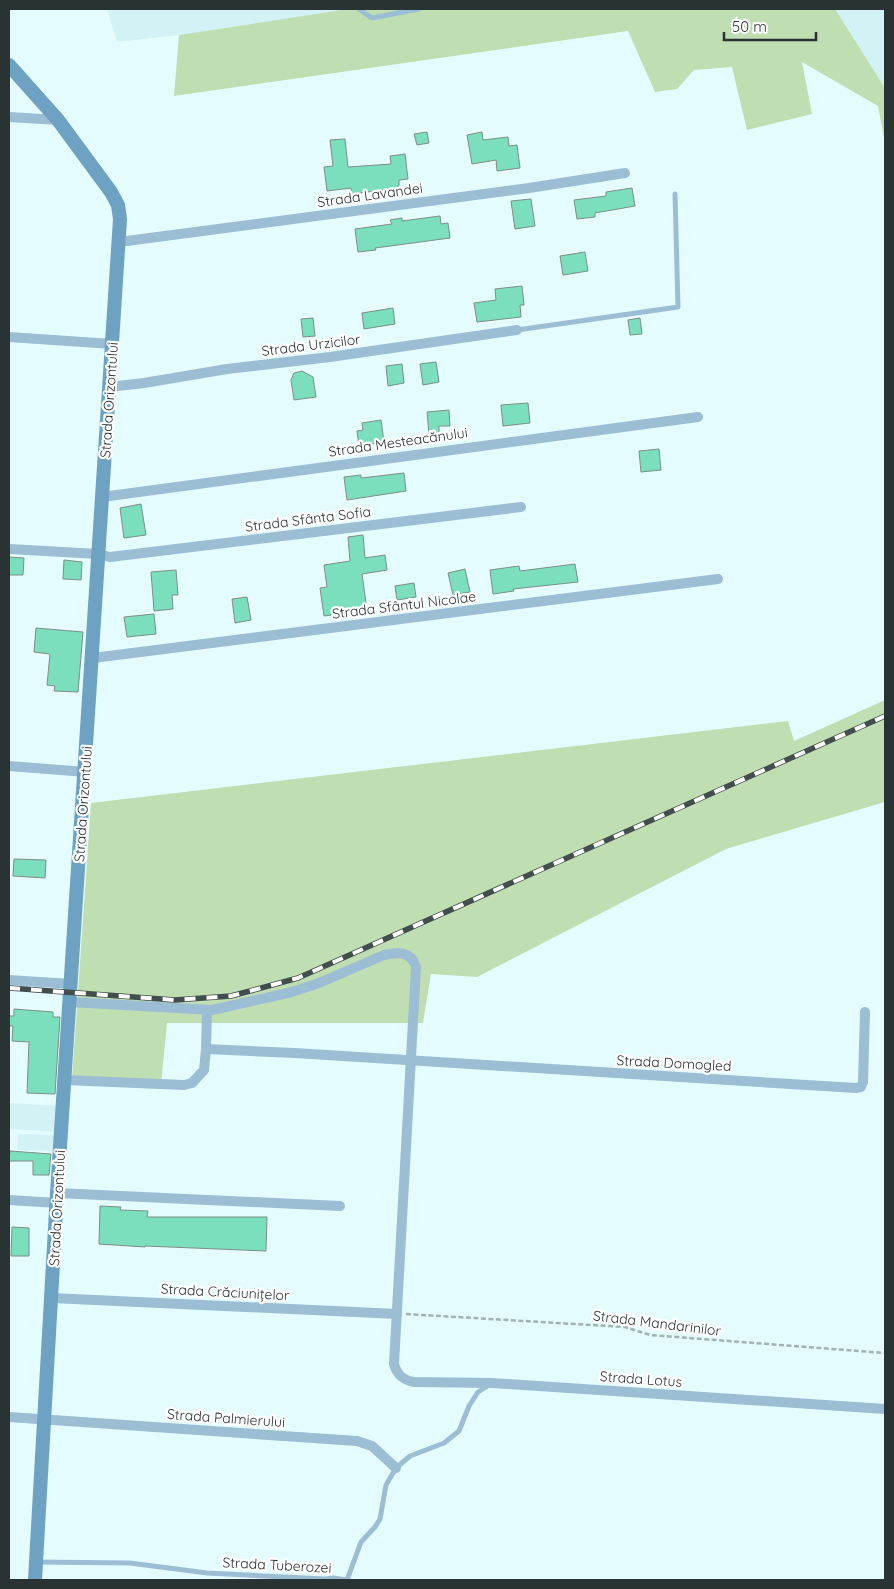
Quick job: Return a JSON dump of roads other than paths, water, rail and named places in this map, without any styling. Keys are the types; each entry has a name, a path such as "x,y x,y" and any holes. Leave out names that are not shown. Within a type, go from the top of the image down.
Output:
{"street":[{"name":"Strada Orizontului","path":"9,65 58,120 111,192 118,205 120,219 86,772 57,1198 35,1580"},
{"path":"9,117 58,120"},
{"name":"Strada Lavandei","path":"119,242 529,188 625,173"},
{"name":"Strada Urzicilor","path":"110,387 517,330"},
{"path":"9,337 112,344"},
{"name":"Strada Mesteacănului","path":"102,497 698,417"},
{"name":"Strada Sfânta Sofia","path":"9,549 98,554 110,557 521,507"},
{"name":"Strada Sfântul Nicolae","path":"93,658 718,579"},
{"path":"9,766 86,772"},
{"path":"70,1002 208,1011 292,992 384,955 401,953 408,955 414,960 416,967 397,1314"},
{"path":"9,980 71,984"},
{"path":"65,1080 184,1085 192,1082 204,1070 208,1011"},
{"name":"Strada Domogled","path":"206,1048 856,1088 861,1087 863,1082 865,1012"},
{"path":"9,1200 57,1198 340,1206"},
{"name":"Strada Crăciunițelor","path":"52,1298 397,1314"},
{"name":"Strada Lotus","path":"397,1314 394,1364 398,1374 407,1381 492,1383 885,1410"},
{"name":"Strada Palmierului","path":"9,1417 357,1441 372,1446 396,1468"}],"lane":[{"path":"359,9 372,18 419,9"},
{"path":"517,330 678,307 675,194"},
{"name":"Strada Tuberozei","path":"36,1562 130,1563 207,1573 347,1580 361,1542 380,1519 386,1485 396,1468 410,1456 444,1443 459,1432 469,1406 478,1392 492,1383"}],"railway":[{"path":"9,988 175,1000 231,996 298,978 885,716"}]}
